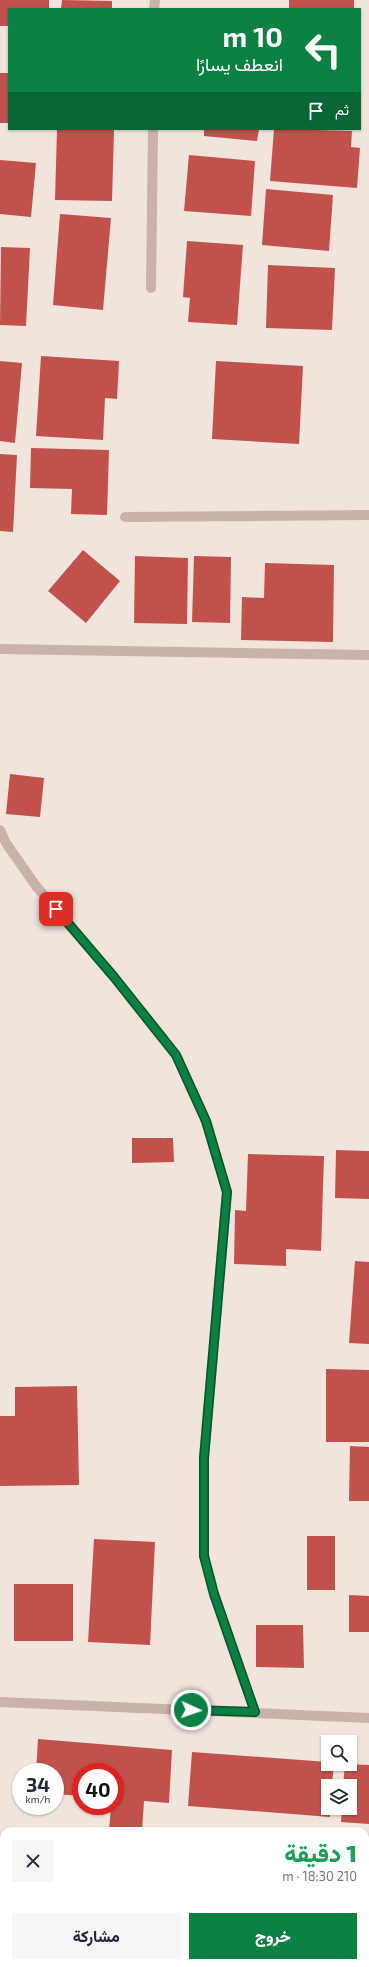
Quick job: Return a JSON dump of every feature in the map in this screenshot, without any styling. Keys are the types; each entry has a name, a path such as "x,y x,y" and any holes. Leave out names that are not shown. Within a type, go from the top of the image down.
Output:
{"street":[{"path":"151,288 153,130"},
{"path":"125,517 369,515"},
{"path":"0,649 369,655"},
{"path":"0,830 6,843 36,886 114,977 176,1055 206,1121 227,1192 204,1458 204,1556 214,1594 255,1712"},
{"path":"0,1702 369,1718"}],"building":[{"path":"0,0 49,0 49,8 8,8 8,26 0,26"},
{"path":"62,0 112,1 112,8 61,8"},
{"path":"289,0 354,0 354,8 289,8"},
{"path":"0,73 8,73 8,123 0,123"},
{"path":"57,130 114,130 112,201 55,200"},
{"path":"204,130 259,130 257,141 204,136"},
{"path":"274,130 352,131 351,147 360,148 357,188 270,181"},
{"path":"189,155 255,161 251,216 184,211"},
{"path":"0,160 36,163 31,217 0,214"},
{"path":"266,189 333,195 329,251 262,245"},
{"path":"60,214 111,218 103,310 53,305"},
{"path":"187,241 243,245 237,325 188,322 190,298 183,297"},
{"path":"1,247 30,248 26,326 0,325"},
{"path":"268,265 335,268 332,330 266,328"},
{"path":"41,356 119,361 117,399 105,398 103,440 36,436"},
{"path":"0,361 22,363 15,443 0,441"},
{"path":"216,361 303,366 299,444 212,439"},
{"path":"31,448 109,450 107,515 71,514 72,489 30,488"},
{"path":"0,454 17,455 13,532 0,531"},
{"path":"83,550 120,581 86,623 48,591"},
{"path":"135,556 188,558 187,624 134,623"},
{"path":"194,556 231,557 230,623 192,622"},
{"path":"265,563 334,565 333,642 241,640 242,597 264,598"},
{"path":"10,774 44,778 40,817 6,814"},
{"path":"132,1138 173,1138 174,1162 132,1163"},
{"path":"336,1150 369,1151 369,1199 335,1198"},
{"path":"248,1154 324,1156 321,1251 286,1249 286,1266 234,1264 235,1210 246,1211"},
{"path":"355,1261 369,1262 369,1344 349,1343"},
{"path":"326,1369 369,1370 369,1442 326,1442"},
{"path":"77,1386 79,1485 0,1486 0,1416 15,1416 15,1387"},
{"path":"350,1446 369,1447 369,1501 349,1501"},
{"path":"307,1536 335,1536 335,1590 307,1590"},
{"path":"94,1539 155,1542 150,1645 88,1642"},
{"path":"14,1584 73,1584 73,1641 14,1641"},
{"path":"349,1595 369,1596 369,1632 349,1632"},
{"path":"256,1625 303,1625 304,1668 256,1667"},
{"path":"38,1739 172,1750 169,1803 144,1801 142,1827 109,1827 110,1815 124,1815 124,1763 72,1763 72,1795 64,1795 64,1763 37,1763"},
{"path":"192,1752 321,1761 321,1771 333,1771 333,1779 321,1779 321,1815 330,1815 330,1817 188,1806"},
{"path":"357,1764 369,1765 369,1824 341,1822 342,1815 357,1815 357,1779 344,1779 344,1771 357,1771"}],"route":[{"path":"56,909 114,977 176,1055 206,1121 227,1192 204,1458 204,1556 214,1594 255,1712 191,1710"}]}
